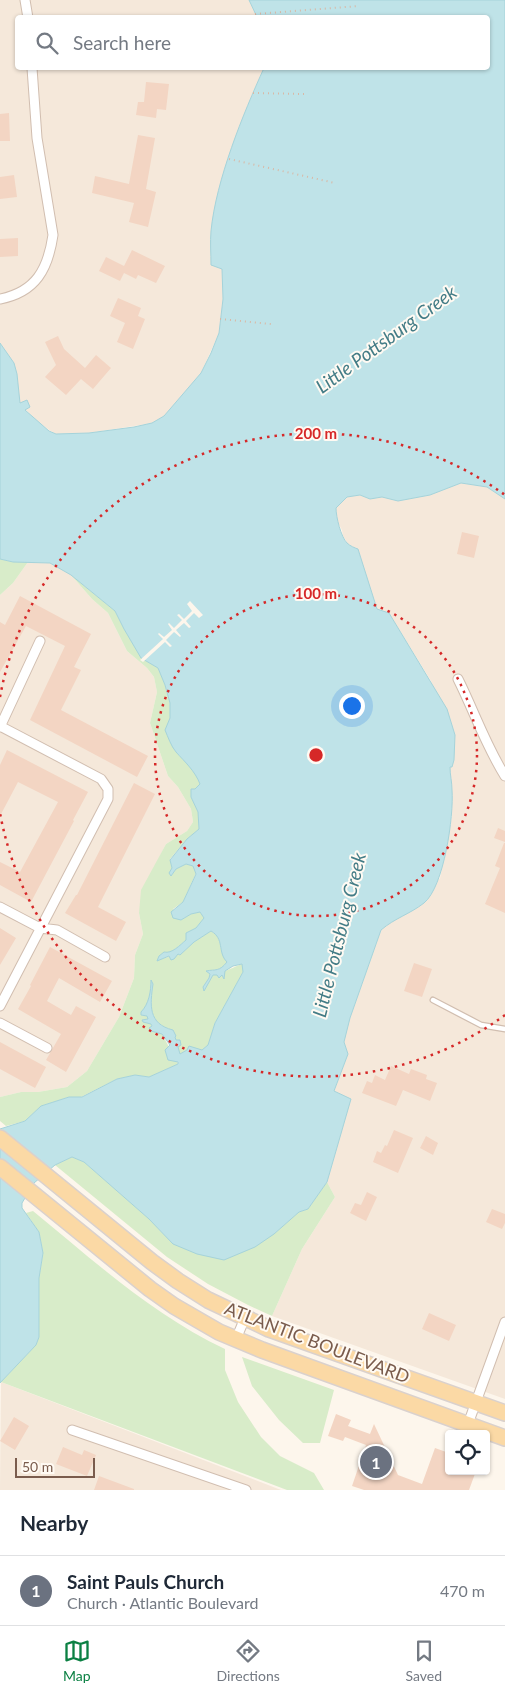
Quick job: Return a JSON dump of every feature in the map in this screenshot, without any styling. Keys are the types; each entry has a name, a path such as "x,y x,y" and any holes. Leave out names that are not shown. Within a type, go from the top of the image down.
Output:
{"main road":[{"name":"ATLANTIC BOULEVARD","path":"0,1138 178,1281 208,1300 294,1339 505,1413"},
{"name":"ATLANTIC BOULEVARD","path":"0,1167 150,1289 202,1323 286,1359 505,1438"}],"street":[{"path":"25,0 28,15"},
{"path":"0,299 15,296 30,285 43,271 51,250 54,235 37,138 32,70"},
{"path":"0,1006 108,800 108,789 102,779 0,726 40,641"},
{"path":"458,680 473,708 494,758 505,776"},
{"path":"0,907 40,928 57,930 105,957"},
{"path":"0,1023 47,1048"},
{"path":"236,1339 245,1318"},
{"path":"468,1424 505,1322"},
{"path":"72,1430 246,1490"}],"lane":[{"path":"433,1000 481,1025 505,1029"}],"path":[{"path":"255,14 359,6"},
{"path":"252,93 304,94"},
{"path":"229,158 335,183"},
{"path":"220,319 271,324"}],"shaded area":[{"path":"0,0 249,0 256,15 15,15 15,70 263,70 229,159 218,195 211,230 222,269 223,299 219,333 201,373 164,416 153,423 89,433 56,434 36,420 20,404 14,363 0,343"},
{"path":"461,483 487,487 505,499 505,1399 272,1316 302,1249 335,1197 327,1182 340,1135 334,1092 348,1054 344,1042 350,1018 381,930 392,920 405,915 440,878 452,816 450,766 431,681 389,613 377,609 358,550 348,544 343,536 336,519 336,508 347,497 360,495 370,499 382,497 398,501 430,495"},
{"path":"28,562 50,563 71,575 92,599 108,613 127,651 147,668 154,677 157,692 150,723 168,776 178,787 191,809 193,822 187,831 166,844 157,862 139,913 143,934 135,955 134,978 119,1017 87,1071 67,1087 38,1092 21,1092 0,1097 0,595 13,583"},
{"path":"1,1382 281,1490 0,1490"}],"green space":[{"path":"0,559 13,562 28,562 13,583 0,595"},
{"path":"71,575 115,611 141,657 158,668 170,703 170,718 175,751 188,764 200,784 195,789 191,789 191,797 198,812 199,829 187,839 170,859 171,876 176,869 186,864 193,866 196,873 183,902 173,909 181,920 191,914 200,912 204,918 196,928 186,933 186,940 179,947 164,952 159,956 158,960 180,955 194,942 211,931 219,939 221,952 227,962 219,969 207,971 210,973 203,987 204,990 213,975 222,974 224,979 224,971 243,964 243,972 215,1023 208,1045 202,1050 187,1050 180,1054 173,1030 159,1023 152,1013 153,984 146,1007 141,1012 141,1015 147,1016 149,1019 143,1020 151,1024 151,1031 162,1034 178,1064 149,1077 135,1075 117,1079 81,1097 69,1097 41,1106 25,1121 6,1126 0,1121 0,1097 21,1092 38,1092 67,1087 87,1071 119,1017 134,978 135,955 143,934 139,913 141,890 166,844 187,831 193,822 191,809 178,787 168,776 150,723 157,692 154,677 147,668 127,651 108,613 92,599"},
{"path":"72,1157 84,1162 149,1219 173,1244 274,1234 299,1212 308,1209 327,1182 335,1197 302,1249 272,1316 208,1284 167,1257 55,1165"},
{"path":"33,1211 149,1304 173,1320 225,1349 225,1370 238,1402 261,1437 280,1456 314,1473 324,1490 287,1490 1,1382 36,1345 39,1337 39,1278 43,1253 39,1232 26,1213"},
{"path":"242,1357 334,1390 320,1443 303,1443 279,1420 252,1386"}],"water":[{"name":"Little Pottsburg Creek","path":"249,0 505,0 505,499 487,487 461,483 430,495 398,501 382,497 370,499 360,495 347,497 336,508 339,527 345,540 358,549 377,609 389,613 447,709 455,735 454,760 452,767 450,767 452,802 446,850 437,882 431,895 419,907 381,930 350,1018 344,1042 348,1054 334,1091 351,1099 327,1182 308,1209 299,1212 274,1234 255,1247 224,1260 197,1254 173,1244 149,1219 84,1162 72,1157 55,1165 34,1183 22,1203 22,1208 39,1232 43,1253 39,1278 39,1337 36,1345 0,1383 0,1129 25,1121 41,1106 69,1097 82,1097 117,1079 135,1075 149,1077 178,1064 178,1062 168,1060 165,1050 170,1045 162,1034 151,1031 149,1028 152,1026 151,1024 142,1020 148,1019 147,1016 141,1015 141,1012 149,997 151,980 153,984 152,1013 159,1023 173,1030 176,1040 180,1040 181,1045 178,1047 180,1054 187,1050 189,1046 202,1050 208,1045 215,1023 243,972 242,964 233,966 225,971 224,979 222,975 219,978 217,975 213,975 204,991 203,987 210,974 206,971 219,969 227,962 222,954 218,938 211,931 194,942 180,955 178,954 174,959 171,960 169,956 157,961 164,952 179,947 186,940 186,933 196,928 204,918 200,912 191,914 181,920 173,918 171,912 183,902 196,874 193,866 186,864 176,869 171,876 169,873 172,868 170,860 187,839 199,829 198,812 191,797 191,789 195,789 200,784 193,771 174,750 165,730 170,718 170,703 158,668 141,658 115,611 71,575 50,563 13,562 0,559 0,343 14,363 20,403 27,400 30,407 25,410 49,431 56,434 89,433 152,423 164,416 201,373 219,333 223,299 222,269 211,265 211,235 214,211 224,169 263,70 490,70 490,15 256,15"}],"pier":[{"path":"190,601 203,615 199,618 194,613 186,621 191,627 189,628 184,623 176,630 180,637 174,632 166,640 172,646 170,647 165,642 143,662 140,660 163,639 159,633 164,637 172,630 169,623 174,628 182,620 177,615 179,614 184,619 192,611 187,604"}],"building":[{"path":"146,82 169,84 166,110 157,109 156,118 136,115 138,102 144,102"},
{"path":"9,113 10,141 0,141 0,114"},
{"path":"138,135 155,138 146,189 156,192 148,227 129,222 134,203 92,193 95,176 129,184"},
{"path":"14,175 17,197 0,199 0,177"},
{"path":"18,238 18,256 0,257 0,239"},
{"path":"132,250 165,266 156,283 138,275 136,279 124,273 120,281 99,271 106,257 124,266"},
{"path":"118,298 141,308 138,316 145,319 133,349 117,342 125,323 110,316"},
{"path":"58,336 64,349 85,368 96,355 111,368 93,389 81,379 66,395 45,377 56,365 45,342"},
{"path":"462,532 479,536 474,558 457,554"},
{"path":"20,596 91,634 74,667 81,670 61,710 148,756 137,777 30,720 65,646 26,626 0,672 0,622 5,625"},
{"path":"7,750 88,792 31,902 0,885 0,862 20,872 58,802 18,782 0,816 0,765"},
{"path":"134,783 155,794 98,907 126,922 116,941 65,913 77,895"},
{"path":"498,828 505,831 505,842 494,838"},
{"path":"504,843 505,913 485,904 500,868 495,866"},
{"path":"0,928 16,938 0,965"},
{"path":"50,947 112,981 100,1002 59,978 47,1001 71,1015 76,1006 96,1017 66,1072 46,1060 61,1034 18,1009"},
{"path":"414,963 432,969 422,997 404,991"},
{"path":"0,1042 46,1067 35,1088 0,1069"},
{"path":"391,1066 409,1074 411,1069 427,1075 426,1079 437,1083 430,1101 403,1090 396,1106 362,1093 367,1081 372,1083 375,1075 385,1080"},
{"path":"394,1130 413,1138 398,1173 373,1162 377,1151 381,1153 385,1145 387,1146"},
{"path":"426,1136 438,1143 433,1155 420,1148"},
{"path":"367,1192 377,1197 366,1221 350,1213 355,1203 361,1205"},
{"path":"492,1209 505,1214 505,1223 502,1229 486,1222"},
{"path":"429,1313 456,1325 449,1341 422,1329"},
{"path":"336,1414 351,1420 348,1426 370,1434 374,1424 398,1475 422,1484 435,1448 445,1452 445,1475 475,1475 469,1490 364,1490 352,1486 366,1445 345,1437 343,1441 328,1436"},
{"path":"14,1417 29,1426 15,1450 0,1441"},
{"path":"63,1447 82,1455 84,1450 96,1455 87,1476 56,1464"},
{"path":"99,1476 134,1489 134,1490 94,1490"}],"place":[{"name":"Saint Pauls Church","path":"376,1462"}]}
